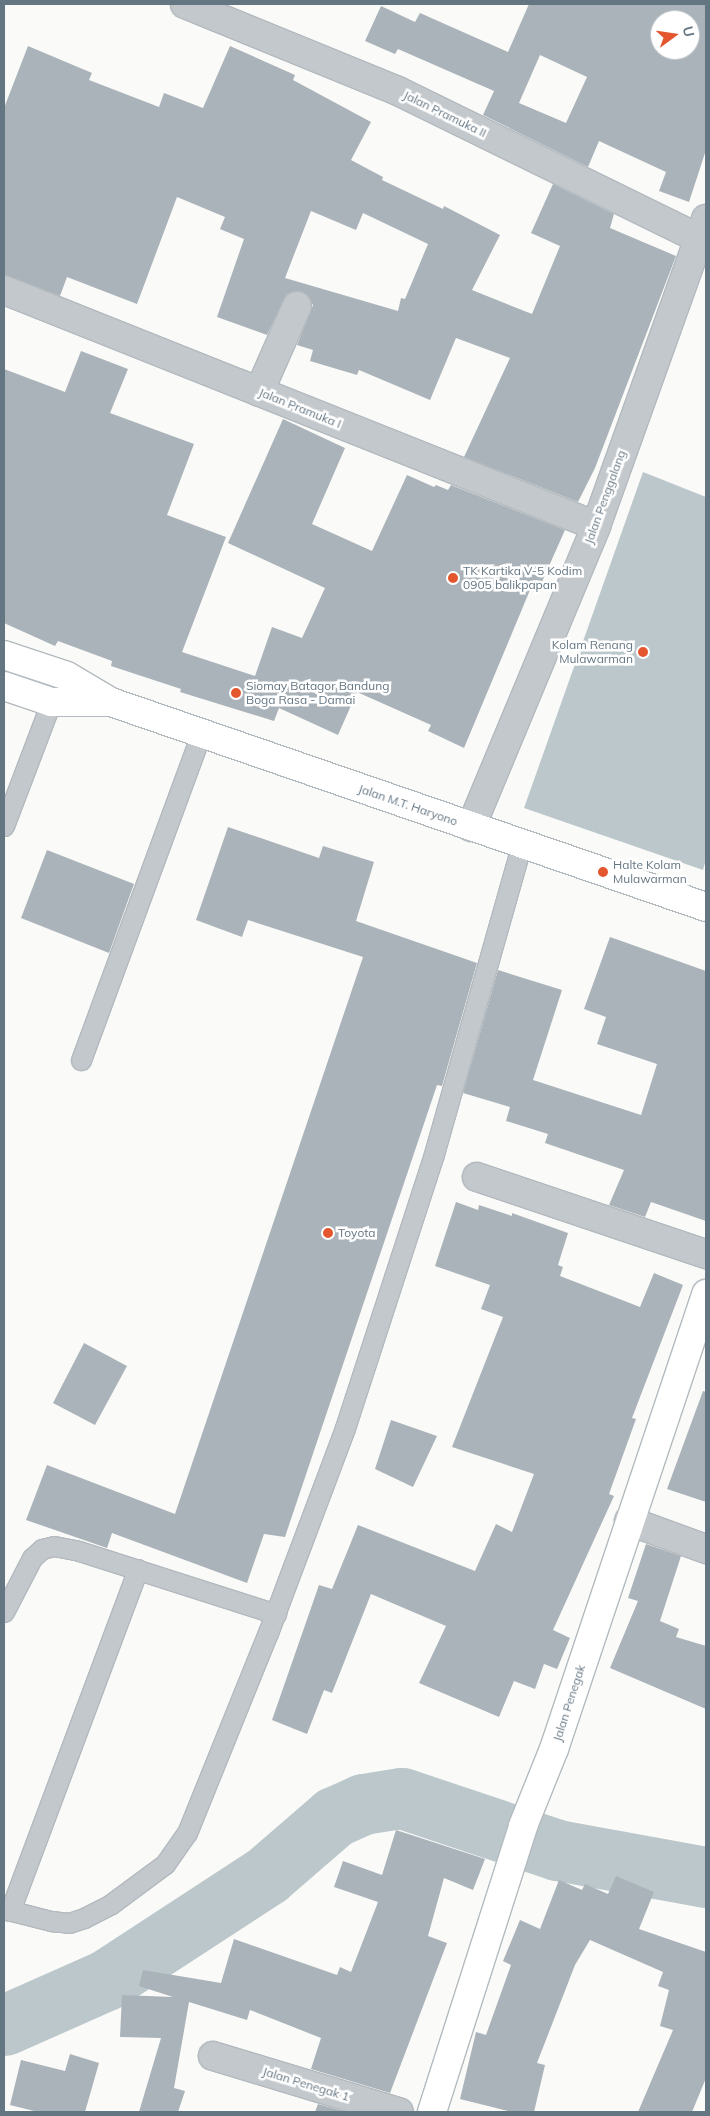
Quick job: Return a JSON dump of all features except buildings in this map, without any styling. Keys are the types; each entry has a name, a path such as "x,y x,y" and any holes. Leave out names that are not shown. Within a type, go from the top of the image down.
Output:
{"main road":[{"name":"Jalan M.T. Haryono","path":"4,655 67,676 111,702 706,907"},
{"name":"Jalan M.T. Haryono","path":"4,686 51,702 111,702"},
{"name":"Jalan Penegak","path":"432,2112 513,1859 554,1749 628,1521 706,1294"}],"street":[{"name":"Jalan Pramuka II","path":"185,4 398,90 704,233"},
{"name":"Jalan Penggalang","path":"470,827 596,526 704,233"},
{"name":"Jalan Pramuka I","path":"4,290 596,526"},
{"path":"259,392 297,306"},
{"path":"477,1177 706,1254"},
{"path":"628,1521 706,1549"},
{"name":"Jalan Penegak 1","path":"213,2056 399,2112"}],"lane":[{"path":"4,826 51,702"},
{"path":"82,1060 201,734"},
{"path":"138,1569 7,1910 51,1922 69,1923 84,1918 111,1904 173,1856 187,1833 276,1614 345,1428 434,1154 522,844"},
{"path":"4,1612 25,1569 42,1549 66,1547 276,1614"}],"shaded area":[{"name":"Kolam Renang Mulawarman","path":"643,472 706,497 706,859 703,870 524,808"}],"waterway":[{"path":"4,2025 106,1980 267,1875 334,1817 363,1804 402,1798 557,1850 706,1877"}],"place":[{"name":"TK Kartika V-5 Kodim 0905 balikpapan","path":"453,578"},
{"name":"Kolam Renang Mulawarman","path":"643,652"},
{"name":"Siomay Batagor Bandung Boga Rasa - Damai","path":"236,693"},
{"name":"Halte Kolam Mulawarman","path":"603,872"},
{"name":"Toyota","path":"328,1233"}]}
